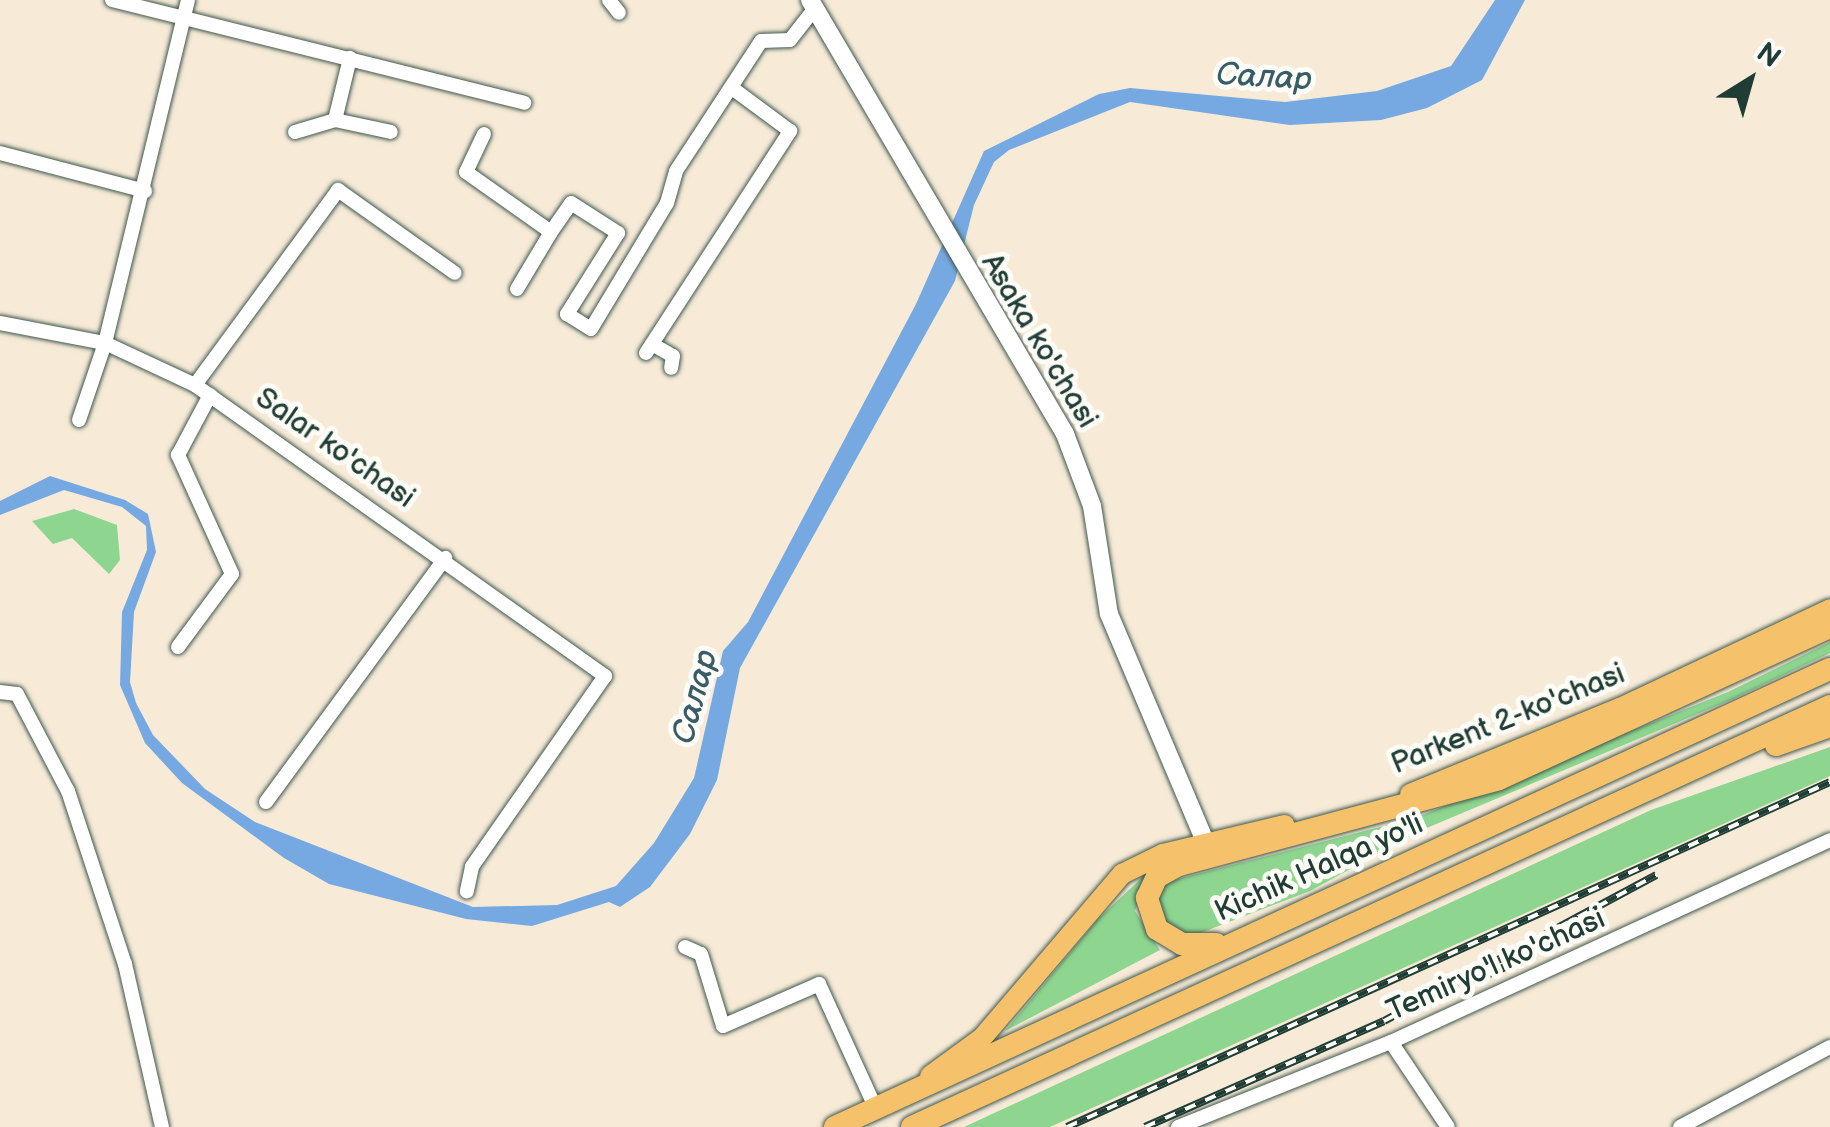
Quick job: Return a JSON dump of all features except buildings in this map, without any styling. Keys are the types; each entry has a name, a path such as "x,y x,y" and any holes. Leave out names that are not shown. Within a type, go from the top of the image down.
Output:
{"highway":[{"path":"1223,944 1172,940 1157,930 1147,908 1158,877 1209,850 1499,779 1830,627"},
{"name":"Kichik Halqa yo'li","path":"835,1127 1223,944 1830,669"},
{"path":"912,1127 1830,706"},
{"path":"1646,792 1830,726"}],"main road":[{"name":"Parkent 2-ko'chasi","path":"921,1084 982,1038 1122,874 1163,854 1209,850 1404,796 1486,766 1830,609"}],"street":[{"path":"112,0 524,103"},
{"path":"79,420 105,344 188,0"},
{"path":"610,0 619,13"},
{"path":"618,233 568,316 593,328 666,203 676,171 761,41 790,40 812,4"},
{"name":"Asaka ko'chasi","path":"812,4 962,267 1042,390 1080,468 1109,614 1209,850"},
{"path":"334,120 350,58"},
{"path":"671,368 673,356 649,348 790,132 732,88"},
{"path":"295,132 334,120 391,132"},
{"path":"484,134 466,172 550,232"},
{"path":"0,154 144,191"},
{"path":"194,385 338,190 454,273"},
{"path":"517,289 571,203 640,246"},
{"name":"Salar ko'chasi","path":"0,323 105,344 194,385 601,671 605,682 472,868 467,891"},
{"path":"178,647 232,574 178,455 210,395"},
{"path":"266,802 445,558"},
{"path":"0,692 17,694 68,791 125,964 162,1127"},
{"name":"Temiryo'l ko'chasi","path":"1178,1127 1391,1042 1830,840"},
{"path":"685,947 701,954 723,1026 819,984 875,1107"},
{"path":"1391,1042 1448,1127"},
{"path":"1680,1127 1830,1046"}],"green space":[{"path":"74,509 117,525 120,560 109,574 72,538 53,544 32,521"},
{"path":"1830,642 1830,653 1733,699 1422,830 1310,891 1195,935 1166,931 1156,901 1166,882 1415,818 1728,692"},
{"path":"1830,747 1830,776 1050,1127 964,1127 1651,810"},
{"path":"1148,872 1135,911 1160,950 1005,1031 1098,919"}],"water":[{"name":"Салар","path":"1495,0 1525,0 1482,80 1427,108 1381,120 1290,125 1130,102 1009,150 994,162 974,205 955,281 740,668 717,780 690,834 650,887 620,907 609,902 532,926 466,919 329,884 284,858 182,783 145,743 120,685 122,612 147,550 146,526 122,507 64,490 0,515 0,501 50,476 125,500 148,514 156,552 134,612 130,682 136,703 153,735 205,789 255,822 473,907 557,905 616,886 654,843 694,778 723,651 748,622 916,304 984,151 1099,94 1130,88 1285,102 1377,91 1451,66"}],"railway":[{"path":"1067,1127 1830,782"},
{"path":"1145,1127 1384,1021 1656,875"},
{"path":"1489,974 1535,954"}]}
